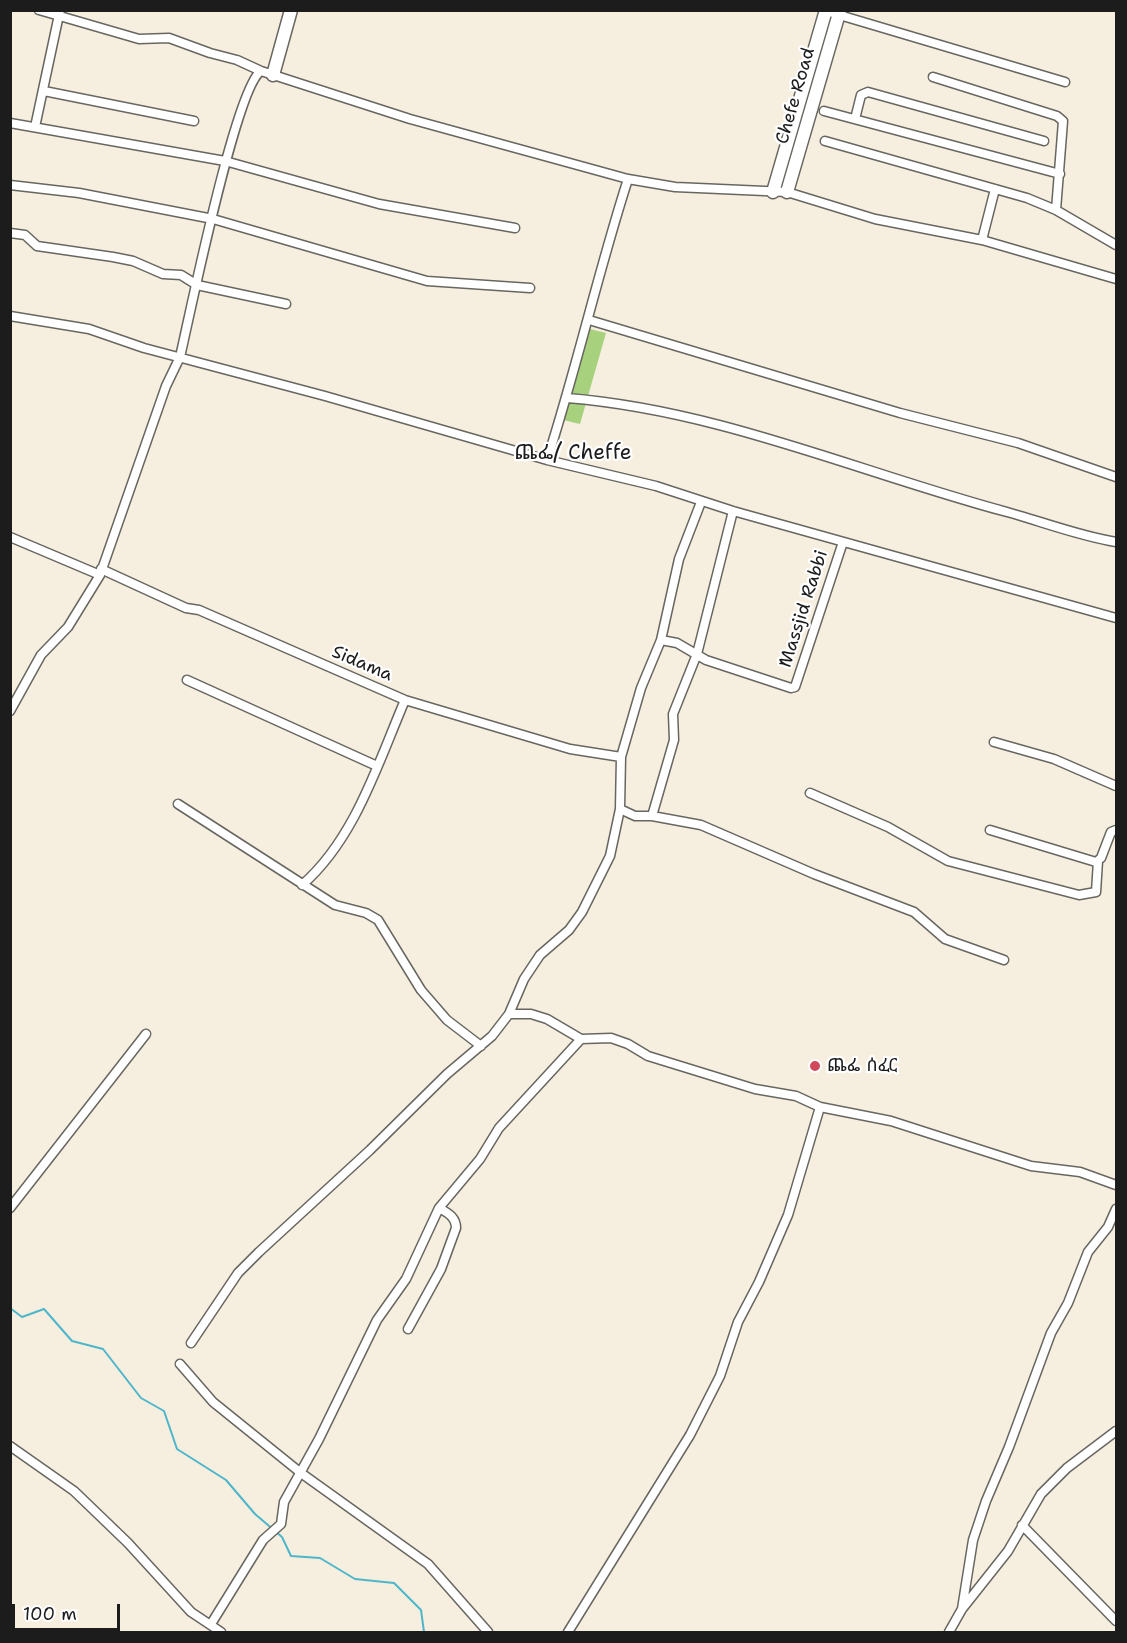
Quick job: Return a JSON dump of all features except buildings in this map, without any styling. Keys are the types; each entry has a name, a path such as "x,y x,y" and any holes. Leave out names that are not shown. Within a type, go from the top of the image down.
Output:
{"street":[{"path":"39,10 59,14 79,24 101,26 139,39 169,38 237,60 261,71 410,119 628,179 675,187 787,192 875,219 982,240 1116,279"},
{"path":"273,75 291,10"},
{"path":"826,11 840,13 1065,82"},
{"name":"Chefe Road","path":"773,192 826,11"},
{"name":"Chefe Road","path":"787,192 840,13"},
{"path":"35,127 59,14"},
{"path":"10,711 42,655 68,627 101,572 166,386 180,357 225,161 243,100 255,75 261,71"},
{"path":"933,77 1057,116 1063,122 1056,210"},
{"path":"44,91 194,122"},
{"path":"855,119 861,95 868,92 1044,141"},
{"path":"824,111 1060,174"},
{"path":"10,123 127,146 225,161 379,204 515,228"},
{"path":"825,141 995,189 1056,210 1116,245"},
{"path":"547,460 589,320 605,249 628,179"},
{"path":"10,185 79,193 213,219 427,281 530,288"},
{"path":"982,240 995,189"},
{"path":"10,233 25,235 37,246 133,261 163,274 182,275 197,285 286,304"},
{"path":"10,316 89,329 180,357 547,460 656,486 701,502 1116,618"},
{"path":"589,320 900,413 1018,443 1116,477"},
{"path":"567,398 603,401 692,419 812,450 981,506 1089,538 1116,542"},
{"path":"191,1343 238,1273 370,1150 447,1074 481,1047 509,1014 524,979 540,955 569,930 582,912 610,856 620,809 621,757 641,688 661,640 679,559 701,502"},
{"path":"652,816 674,740 672,724 674,714 697,654 733,511"},
{"name":"Sidama","path":"10,537 186,608 199,610 405,700 570,749 621,757"},
{"name":"Massjid Rabbi","path":"661,640 677,643 706,660 747,671 767,681 791,688 795,687 843,542"},
{"path":"187,680 377,766"},
{"path":"302,885 323,867 357,808 405,700"},
{"path":"994,742 1054,759 1116,786"},
{"path":"810,793 888,827 948,861 1079,895 1095,892 1098,861 1111,832 1116,830"},
{"path":"178,804 335,905 366,913 378,920 421,990 447,1020 481,1047"},
{"path":"620,809 635,816 652,816 701,825 747,843 814,874 914,912 945,939 1004,960"},
{"path":"990,830 1098,861"},
{"path":"509,1014 531,1014 547,1019 581,1039 610,1038 627,1044 648,1056 754,1089 796,1096 820,1107 891,1121 1031,1166 1080,1172 1116,1185"},
{"path":"10,1208 146,1034"},
{"path":"211,1624 263,1540 280,1524 284,1503 302,1473 376,1320 406,1278 439,1208 480,1159 499,1128 581,1039"},
{"path":"568,1632 684,1444 720,1376 738,1322 759,1282 788,1215 820,1107"},
{"path":"408,1329 441,1269 456,1228 452,1216 439,1208"},
{"path":"962,1609 973,1540 986,1501 1010,1447 1051,1333 1068,1303 1088,1252 1108,1227 1116,1209"},
{"path":"180,1364 213,1402 302,1473 428,1564 488,1632"},
{"path":"949,1632 962,1609 999,1563 1041,1494 1067,1468 1116,1431"},
{"path":"10,1446 74,1491 128,1543 191,1612 221,1632"},
{"path":"1022,1525 1116,1621"}],"green space":[{"path":"590,329 606,333 580,424 563,420"}],"waterway":[{"path":"10,1308 22,1317 44,1309 72,1341 103,1349 141,1398 164,1411 177,1449 226,1480 255,1514 282,1537 291,1556 320,1558 355,1579 394,1583 421,1610 424,1632"}],"place":[{"name":"ጨፌ ሰፈር","path":"815,1066"}],"district":[{"name":"ጨፌ/ Cheffe","path":"573,454"}]}
